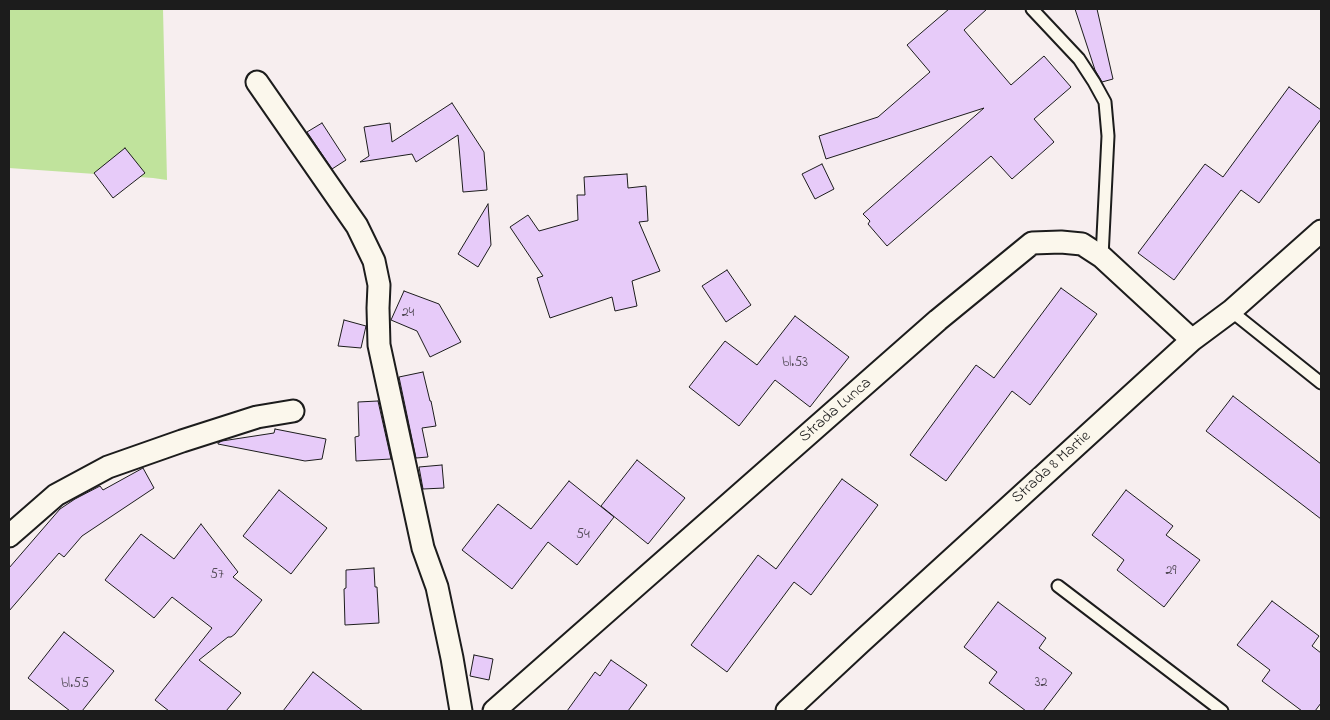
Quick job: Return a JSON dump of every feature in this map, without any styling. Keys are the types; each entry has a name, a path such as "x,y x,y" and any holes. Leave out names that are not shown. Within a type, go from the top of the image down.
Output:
{"street":[{"path":"257,82 357,226 374,260 379,285 380,345 423,548 437,587 461,711"},
{"name":"Strada 8 Martie","path":"787,711 1192,340 1231,311 1321,231"},
{"name":"Strada Lunca","path":"494,711 938,320 1032,243 1061,242 1082,244 1102,257 1192,340"},
{"path":"9,536 56,495 108,467 182,441 257,418 293,411"}],"lane":[{"path":"1032,9 1079,59 1105,102 1108,136 1102,257"},
{"path":"1231,311 1321,383"},
{"path":"1058,586 1222,711"}],"green space":[{"path":"9,9 163,9 167,180 9,168"}],"building":[{"path":"949,9 987,9 964,30 1011,85 1044,56 1071,87 1034,119 1054,142 1012,179 991,156 887,246 868,224 870,221 863,214 984,108 826,159 819,136 878,117 930,72 907,45"},
{"path":"1075,9 1097,9 1113,79 1102,82 1095,70"},
{"path":"1289,87 1321,110 1321,119 1259,203 1241,190 1174,280 1138,253 1205,164 1223,177"},
{"path":"452,103 484,152 487,190 463,192 458,135 416,162 412,154 360,162 369,156 364,127 390,123 392,142"},
{"path":"322,123 346,160 332,169 307,132"},
{"path":"125,148 145,173 113,198 94,173"},
{"path":"822,164 834,189 815,199 802,174"},
{"path":"627,174 628,188 646,186 648,221 639,222 660,271 632,281 637,306 615,311 612,297 550,318 537,278 543,276 510,227 528,215 539,231 578,220 577,195 585,195 584,177"},
{"path":"488,204 491,245 478,267 458,254"},
{"path":"727,270 751,305 726,322 702,286"},
{"path":"1061,288 1097,314 1030,405 1012,391 946,481 910,455 976,365 994,378"},
{"path":"404,291 439,304 461,342 430,357 417,331 391,320"},
{"path":"795,316 849,357 810,407 775,380 739,426 689,387 725,341 757,365"},
{"path":"344,320 366,326 361,348 338,346"},
{"path":"423,372 436,426 422,428 428,457 416,458 399,377"},
{"path":"1233,396 1321,464 1321,519 1206,431"},
{"path":"378,401 391,459 356,461 355,437 359,436 358,402"},
{"path":"275,429 326,439 322,459 305,461 218,444 222,441 274,433"},
{"path":"637,460 685,498 648,544 601,506"},
{"path":"442,465 444,488 423,489 419,467"},
{"path":"143,468 154,488 82,536 64,557 59,553 9,611 9,568 60,509 100,486 103,490"},
{"path":"842,479 878,505 811,595 794,582 727,672 691,645 758,555 776,569"},
{"path":"569,481 614,517 577,565 548,542 512,589 462,550 498,504 531,529"},
{"path":"279,490 327,528 291,574 243,536"},
{"path":"1126,490 1173,526 1166,535 1200,560 1164,607 1117,570 1124,560 1092,535"},
{"path":"201,524 238,572 233,577 262,600 235,634 228,637 199,660 241,693 226,711 169,711 155,700 212,628 172,597 154,618 105,580 141,534 174,559"},
{"path":"374,568 379,623 345,625 344,589 346,588 346,570"},
{"path":"1272,601 1319,636 1312,646 1321,653 1321,703 1315,711 1302,711 1262,681 1270,670 1237,645"},
{"path":"998,602 1046,638 1039,648 1072,673 1043,711 1026,711 989,683 997,672 964,647"},
{"path":"64,632 114,671 82,711 70,711 28,678"},
{"path":"474,655 493,659 489,680 470,676"},
{"path":"611,660 647,685 628,711 567,711 595,672 600,676"},
{"path":"313,672 363,711 283,711"}]}
